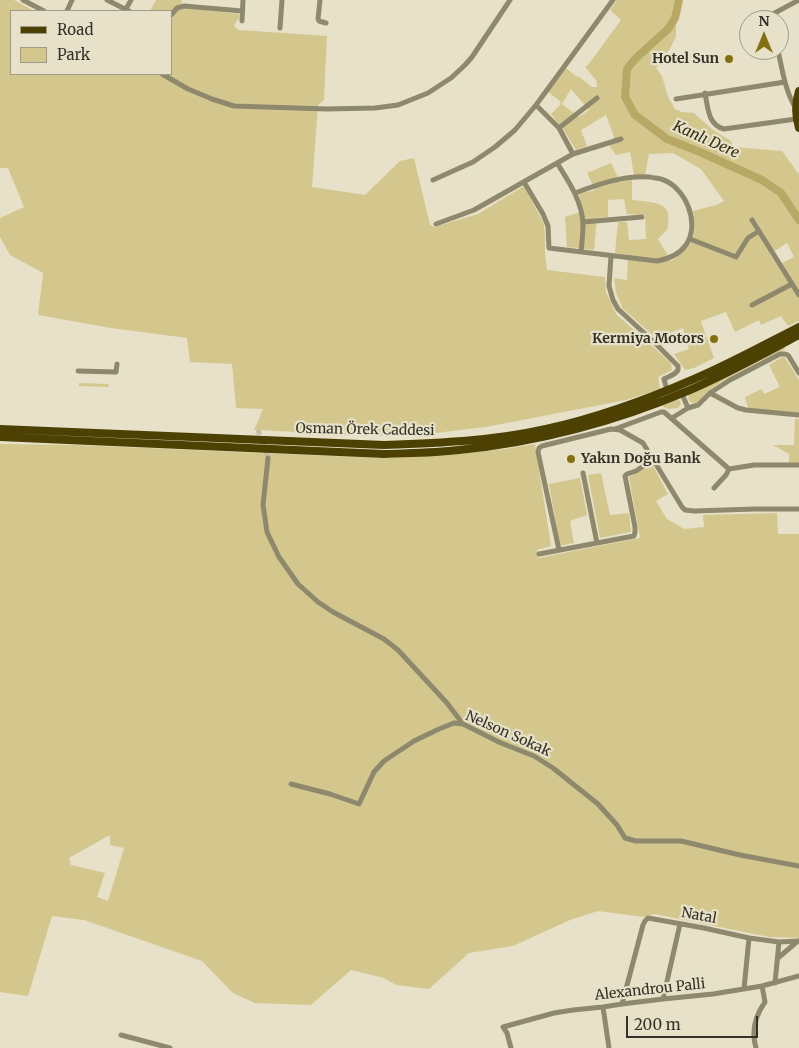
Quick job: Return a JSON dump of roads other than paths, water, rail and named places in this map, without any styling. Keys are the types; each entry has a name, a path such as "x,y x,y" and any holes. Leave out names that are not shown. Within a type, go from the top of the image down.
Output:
{"main road":[{"path":"799,91 795,108 799,128"},
{"name":"Osman Örek Caddesi","path":"0,429 384,446 438,444 499,437 553,427 609,412 706,374 799,327"},
{"name":"Osman Örek Caddesi","path":"0,437 384,454 439,452 510,443 568,431 630,413 682,394 799,336"}],"street":[{"path":"23,0 42,10"},
{"path":"107,0 128,10 131,0"},
{"path":"242,21 243,0"},
{"path":"280,28 282,0"},
{"path":"320,0 318,19 326,23"},
{"path":"164,75 188,89 234,106 375,108 398,105 419,98 440,86 465,65 510,0"},
{"path":"433,180 473,162 515,130 536,105 613,0"},
{"path":"781,10 799,0"},
{"path":"172,14 178,8 184,6 242,11"},
{"path":"780,60 785,82 795,108"},
{"path":"676,99 704,93 785,82"},
{"path":"704,93 710,118 718,128 724,129 796,119"},
{"path":"559,128 597,98"},
{"path":"536,105 559,128 573,154"},
{"path":"436,224 474,210 573,154 621,139"},
{"path":"557,163 575,193 583,222 581,252"},
{"path":"524,182 548,226 549,248 657,261 675,255 686,246 690,239 692,225 689,208 684,196 675,186 661,178 626,178 592,186 575,193"},
{"path":"583,222 642,216"},
{"path":"752,220 799,295"},
{"path":"690,239 736,257 748,238 759,231"},
{"path":"611,256 609,286 618,309 678,366 675,375 664,379 667,390"},
{"path":"752,305 792,284"},
{"path":"672,418 688,408 700,404 710,393 730,380 777,356 788,355 799,373"},
{"path":"78,371 116,372 117,364"},
{"path":"710,393 738,408 746,410 799,415"},
{"path":"682,394 688,408"},
{"path":"559,550 538,452 542,446 615,429 664,412 729,469"},
{"path":"615,429 643,443 685,510 799,509"},
{"path":"268,458 262,505 267,532 279,557 298,584 318,602 333,612 384,639 398,650 448,703 463,724"},
{"path":"539,554 631,537 635,534 626,475 636,471 652,460"},
{"path":"729,469 754,465 799,465"},
{"path":"714,488 729,469"},
{"path":"582,473 597,543"},
{"name":"Nelson Sokak","path":"291,784 359,804 374,772 384,761 414,741 439,729 454,723 463,724 500,743 534,756 553,768 598,804 625,838 636,841 681,841 799,866"},
{"name":"Natal","path":"622,1004 645,921 648,918 749,938 779,942 799,941"},
{"path":"663,999 680,924"},
{"path":"744,989 749,938"},
{"path":"778,958 799,941"},
{"path":"776,983 779,942"},
{"name":"Alexandrou Palli","path":"511,1048 507,1032 503,1027 554,1013 713,994 762,986 799,976"},
{"path":"756,1048 754,1027 759,1010 764,1002 762,986"},
{"path":"603,1008 610,1048"},
{"path":"121,1035 170,1048"}],"waterway":[{"name":"Kanlı Dere","path":"679,0 675,18 668,29 635,59 627,69 625,97 635,115 667,139 762,180 781,193 799,220"}],"tunnel":[{"path":"258,430 268,458"}],"place":[{"name":"Hotel Sun","path":"729,59"},
{"name":"Kermiya Motors","path":"714,339"},
{"name":"Yakın Doğu Bank","path":"571,459"}]}
